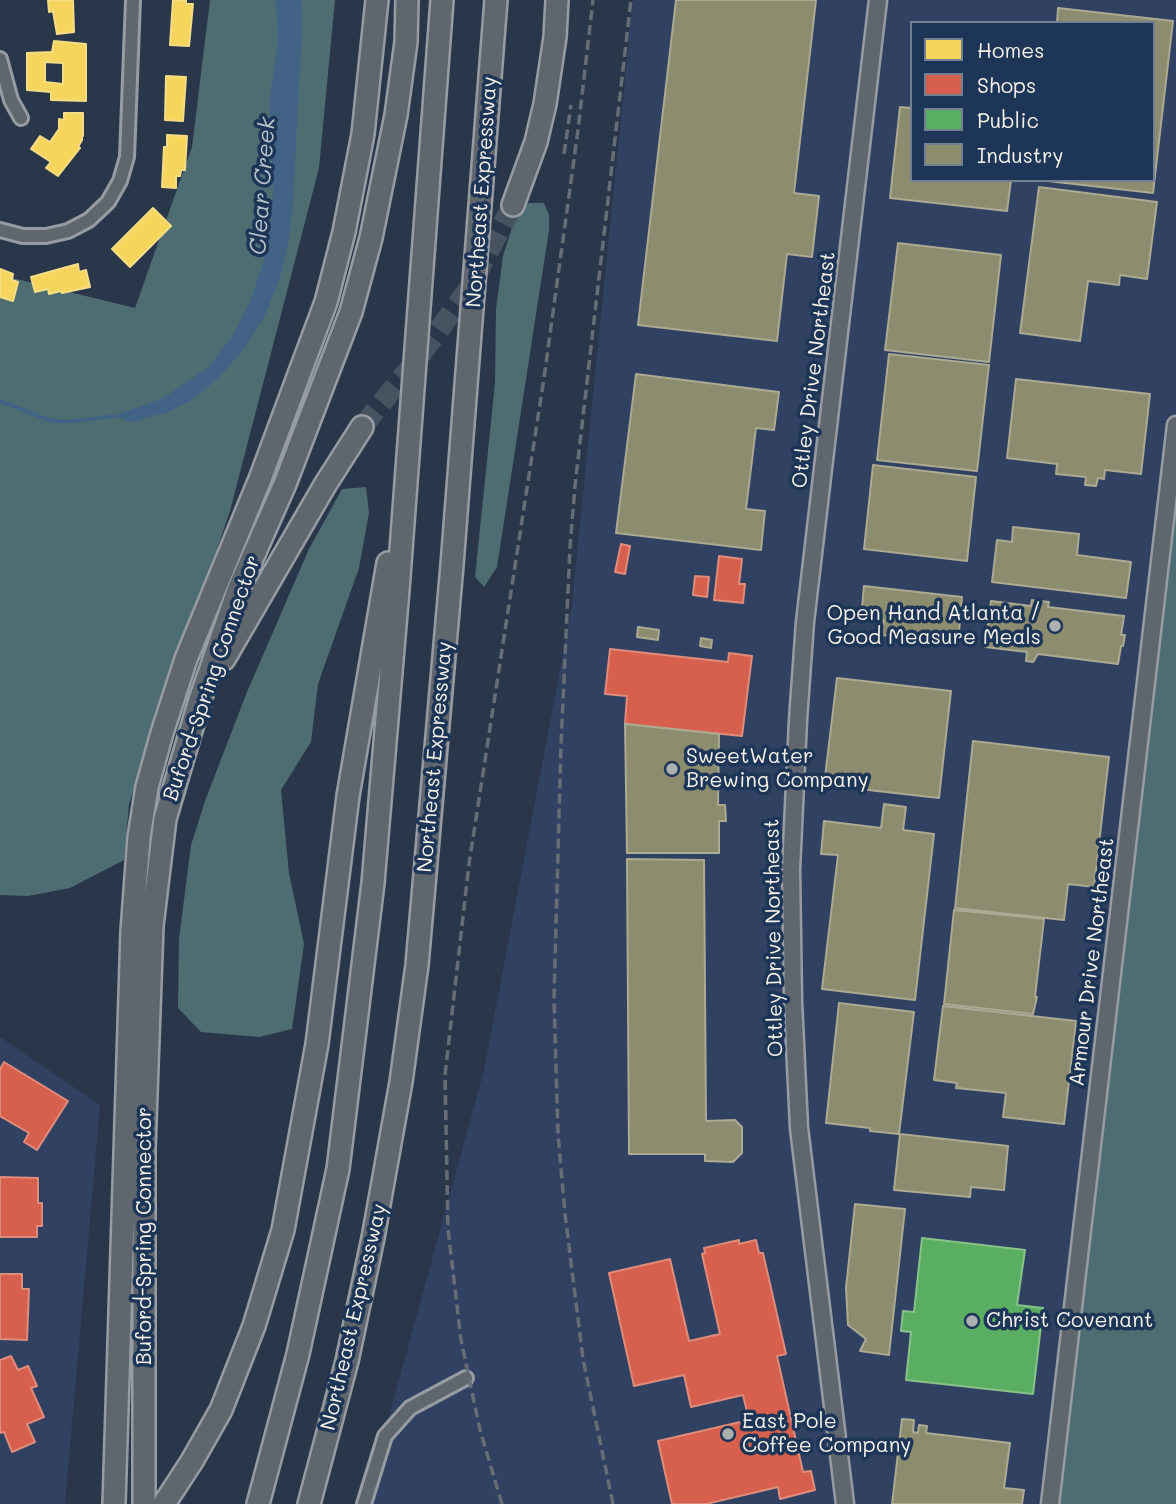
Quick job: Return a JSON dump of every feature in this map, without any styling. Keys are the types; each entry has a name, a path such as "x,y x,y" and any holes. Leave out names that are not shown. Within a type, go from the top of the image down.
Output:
{"highway":[{"name":"Buford-Spring Connector","path":"114,1504 131,944 139,837 150,776 186,659 260,479 326,302 344,232 363,134 377,0"},
{"name":"Buford-Spring Connector","path":"144,1504 144,1150 152,926 164,819 200,700 239,588 285,484 351,312 371,237 396,115 406,42 407,0"},
{"path":"258,1504 304,1330 338,1169 373,883 442,0"},
{"name":"Northeast Expressway","path":"309,1504 347,1360 366,1271 388,1160 417,965 452,565 496,0"},
{"path":"513,205 536,142 545,104 555,37 557,0"},
{"path":"200,700 325,485 362,427"},
{"path":"164,1504 220,1410 254,1326 283,1230 317,1044 348,796 409,437"}],"street":[{"path":"0,230 23,236 47,236 68,231 89,220 108,202 120,181 127,157 134,0"},
{"name":"Ottley Drive Northeast","path":"845,1504 799,1128 791,870 805,622 878,0"},
{"path":"0,59 11,100 21,118"},
{"name":"Armour Drive Northeast","path":"1050,1504 1176,425"},
{"path":"365,1504 385,1436 410,1408 466,1378"}],"shaded area":[{"path":"276,0 301,0 302,27 293,201 289,241 280,278 264,317 241,353 216,380 192,400 168,412 131,422 114,416 163,398 209,367 233,335 250,302 265,257 271,222 273,187 270,94 278,43"},
{"path":"633,0 1176,0 1176,496 1054,1504 365,1504 484,1070 571,612"},
{"path":"0,1037 100,1105 65,1504 0,1504"}],"green space":[{"path":"210,0 335,0 319,168 230,511 129,804 124,860 70,888 28,896 0,895 0,275 135,308 192,147"},
{"path":"529,203 544,203 549,215 549,230 497,567 484,587 475,577 495,383 496,309 503,256 516,215"},
{"path":"366,487 369,513 359,568 318,684 311,742 281,790 289,873 304,944 292,1029 259,1037 201,1032 178,1008 179,939 191,845 247,692 309,549 342,489"},
{"path":"1176,496 1176,1504 1054,1504"}],"building: Homes":[{"path":"48,0 73,0 74,32 57,34 53,11 49,12"},
{"path":"173,0 186,0 186,4 193,4 189,46 170,45"},
{"path":"54,41 86,44 86,101 51,100 51,92 27,90 27,53 52,52","holes":["45,62 63,63 63,84 45,82"]},
{"path":"166,76 186,77 183,121 165,120"},
{"path":"64,113 83,113 83,136 78,147 80,148 58,176 46,168 51,162 31,149 40,136 50,142 59,129 59,119 64,120"},
{"path":"167,135 187,136 185,170 181,170 180,176 176,176 176,188 162,187"},
{"path":"153,208 171,226 130,267 112,249"},
{"path":"78,264 79,272 86,270 90,287 62,293 49,294 48,289 35,292 31,277"},
{"path":"0,269 13,274 12,280 18,282 13,301 0,297"}],"building: Shops":[{"path":"621,544 630,546 625,574 615,572"},
{"path":"719,556 742,559 739,584 745,584 743,603 714,600"},
{"path":"695,576 709,577 707,597 693,595"},
{"name":"SweetWater Brewing Company","path":"610,649 728,662 729,653 752,656 742,736 625,724 627,696 605,694"},
{"path":"4,1062 68,1101 37,1150 24,1142 29,1133 0,1116 0,1069"},
{"path":"0,1177 38,1178 42,1226 37,1226 37,1237 0,1237"},
{"path":"739,1240 739,1244 756,1240 759,1253 763,1253 786,1354 777,1356 803,1472 811,1471 815,1490 780,1499 778,1487 706,1504 672,1504 658,1441 749,1420 743,1395 691,1407 684,1375 634,1386 609,1273 670,1259 689,1341 720,1334 702,1254 705,1253 704,1248"},
{"path":"0,1274 22,1274 22,1289 29,1289 27,1340 0,1339"},
{"path":"11,1356 18,1370 28,1366 37,1386 31,1388 44,1417 27,1424 35,1442 12,1452 4,1432 0,1433 0,1360"}],"building: Public":[{"name":"Christ Covenant","path":"922,1238 1025,1250 1017,1305 1043,1308 1033,1394 906,1380 911,1332 901,1331 903,1311 914,1312"}],"building: Industry":[{"path":"676,0 816,0 794,193 819,196 812,257 787,254 777,341 638,325"},
{"path":"1058,8 1173,21 1155,176 1155,21 1057,21"},
{"path":"900,107 910,108 910,182 1011,182 1007,211 890,198"},
{"path":"1057,182 1154,182 1153,193"},
{"path":"1039,187 1157,202 1147,279 1120,275 1119,285 1088,281 1080,341 1020,333"},
{"path":"898,243 1001,255 989,362 885,350"},
{"path":"889,354 989,365 977,471 877,460"},
{"path":"636,374 779,392 774,430 756,428 746,509 765,511 761,550 616,533"},
{"path":"1016,379 1150,394 1141,474 1105,470 1104,479 1098,478 1096,486 1085,485 1086,477 1056,474 1057,464 1007,458"},
{"path":"873,465 976,477 967,561 864,549"},
{"path":"1013,527 1079,534 1077,555 1131,562 1126,598 992,582 997,540 1012,542"},
{"path":"864,586 962,597 958,644 882,635 884,620 861,618"},
{"name":"Open Hand Atlanta / Good Measure Meals","path":"1032,600 1049,602 1048,607 1124,616 1121,635 1125,635 1118,664 1038,654 1033,662 1026,661 1027,652 985,647 991,601 1031,606"},
{"path":"638,627 659,630 658,640 637,637"},
{"path":"701,638 712,640 711,648 700,646"},
{"path":"837,678 951,691 939,798 824,785"},
{"name":"SweetWater Brewing Company","path":"625,724 719,734 718,805 725,805 726,821 719,821 719,853 627,853"},
{"path":"973,741 1109,757 1094,887 1068,884 1064,920 955,908"},
{"path":"884,804 906,807 903,830 934,834 915,1000 822,989 838,855 821,854 824,821 881,828"},
{"path":"627,859 704,860 706,1121 735,1120 742,1127 742,1153 733,1162 705,1161 705,1154 629,1154"},
{"path":"954,910 1044,919 1033,1014 944,1004"},
{"path":"839,1003 914,1012 899,1134 826,1123"},
{"path":"943,1006 1076,1021 1064,1124 1003,1117 1006,1093 956,1088 957,1083 934,1080"},
{"path":"900,1134 1008,1146 1004,1190 971,1187 970,1197 894,1190"},
{"path":"855,1204 905,1209 889,1355 860,1351 866,1339 848,1325 846,1288"},
{"path":"902,1419 914,1420 913,1432 918,1433 919,1425 927,1426 926,1433 1010,1443 1004,1488 1024,1490 1022,1504 892,1504"}],"waterway":[{"path":"0,401 49,420 64,422 116,416"}],"tunnel":[{"path":"362,427 419,357 468,290 513,205"}],"railway":[{"path":"502,1504 480,1430 461,1340 448,1229 445,1075 469,864 544,378 593,0"},
{"path":"613,1504 583,1359 565,1214 558,1134 554,999 570,547 631,0"},
{"path":"564,154 571,105"}],"place":[{"name":"Open Hand Atlanta / Good Measure Meals","path":"1055,626"},
{"name":"SweetWater Brewing Company","path":"672,769"},
{"name":"Christ Covenant","path":"972,1321"},
{"name":"East Pole Coffee Company","path":"728,1434"}],"water label":[{"name":"Clear Creek","path":"263,186"}]}
